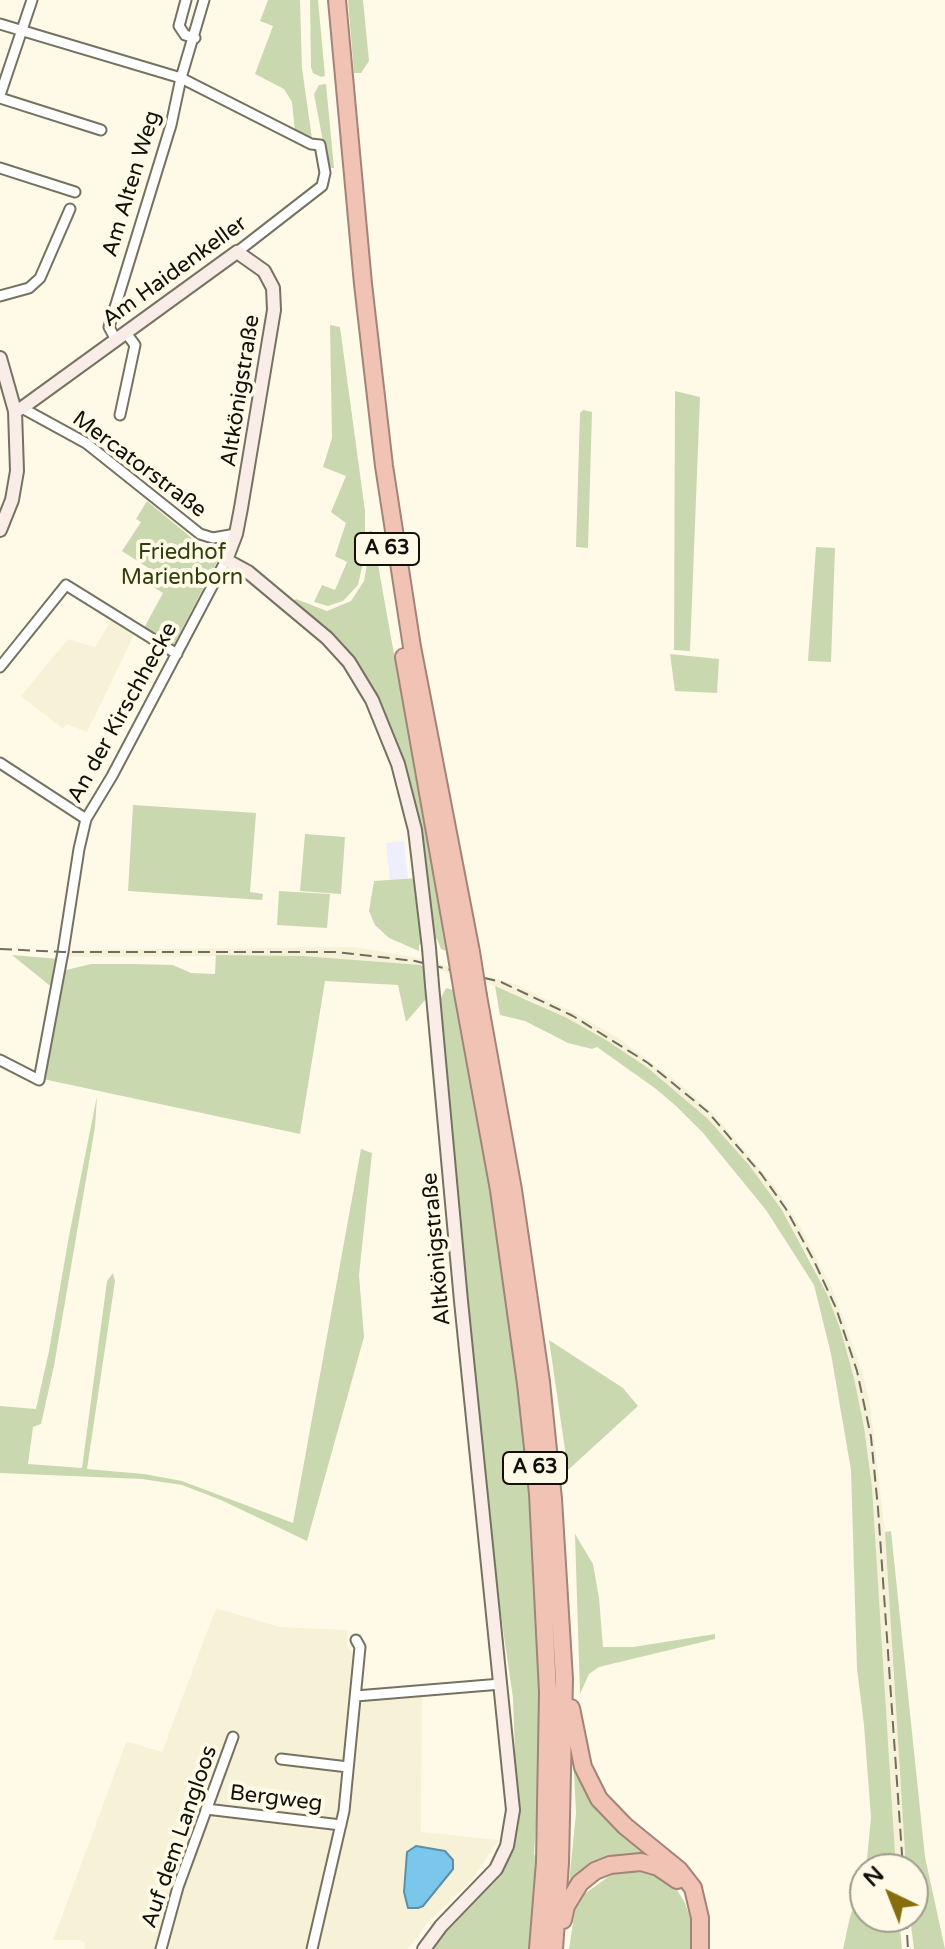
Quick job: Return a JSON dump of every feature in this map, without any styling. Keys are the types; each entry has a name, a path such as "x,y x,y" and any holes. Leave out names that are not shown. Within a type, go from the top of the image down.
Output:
{"highway":[{"name":"A 63","path":"327,0 353,284 375,464 420,757 464,952"},
{"name":"A 63","path":"337,0 363,284 384,466 471,994 526,1384 538,1494 547,1630 548,1775 538,1949"},
{"name":"A 63","path":"471,994 513,1190 541,1382 555,1514 564,1679 562,1820 555,1949"},
{"path":"564,1679 578,1750 590,1785 618,1819 679,1870 693,1888 700,1949"},
{"path":"555,1949 572,1893 586,1877 610,1865 641,1862 658,1867 674,1878 697,1904"}],"street":[{"path":"32,0 0,96 101,130"},
{"path":"186,0 179,26 185,35 195,38"},
{"name":"Am Alten Weg","path":"120,415 135,345 109,327 171,125 204,0"},
{"path":"0,24 181,78"},
{"name":"Am Haidenkeller","path":"18,409 237,252 322,186 325,173 320,145 311,144 181,78"},
{"path":"0,168 75,192"},
{"path":"0,296 29,288 40,278 70,209"},
{"name":"Altkönigstraße","path":"237,252 264,271 273,288 275,302 236,534 228,555 327,638 349,662 372,700 398,764 415,830 429,948 513,1810 507,1846 489,1877 441,1926 424,1949"},
{"path":"0,358 18,409 17,471 5,503 0,530"},
{"name":"Mercatorstraße","path":"18,409 86,443 200,534 213,538 236,534"},
{"name":"An der Kirschhecke","path":"0,1060 39,1080 86,819 228,555"},
{"path":"0,667 66,585 177,654"},
{"path":"0,763 86,819"},
{"path":"312,1949 344,1811 360,1647 356,1640"},
{"path":"356,1696 502,1689"},
{"name":"Auf dem Langloos","path":"161,1949 178,1887 233,1737"},
{"path":"281,1759 348,1767"},
{"name":"Bergweg","path":"206,1809 341,1825"}],"shaded area":[{"path":"111,621 134,635 87,732 66,724 63,729 21,696 68,639 95,647"},
{"path":"404,841 408,879 390,881 386,843"},
{"path":"355,947 413,957 512,983 575,1013 615,1036 679,1083 712,1112 773,1184 799,1224 833,1290 862,1371 870,1404 885,1532 905,1853 895,1853 872,1487 854,1378 841,1331 811,1261 782,1210 708,1119 648,1068 536,1003 489,984 421,965 303,956 64,957 66,950"},
{"path":"216,1608 280,1627 348,1630 347,1645 357,1660 353,1701 422,1694 421,1832 499,1840 471,1881 429,1921 408,1949 84,1949 85,1942 79,1940 53,1940 126,1743 162,1752"}],"green space":[{"path":"268,0 300,0 302,68 312,139 295,132 292,102 284,89 255,74 273,26 260,21"},
{"path":"310,0 318,0 325,76 321,77 313,73 311,67"},
{"path":"348,0 363,0 369,61 361,73 354,73"},
{"path":"326,84 334,168 328,168 314,94 319,85"},
{"path":"330,325 340,327 365,511 365,553 358,585 343,601 328,606 314,602 322,585 335,590 347,562 335,556 346,523 331,512 346,476 323,467 332,438"},
{"path":"675,391 700,397 690,651 674,650"},
{"path":"583,410 592,412 588,548 576,547 580,413"},
{"name":"Friedhof Marienborn","path":"147,501 217,562 173,646 144,628 163,593 147,583 153,571 122,551 141,522 136,519"},
{"path":"369,531 372,531 447,951 441,949 437,939 431,939 414,813 345,649 293,601 296,599 327,611 351,601 364,581"},
{"path":"816,547 835,548 831,662 808,661"},
{"path":"670,654 719,659 717,693 675,691"},
{"path":"133,805 256,813 250,892 263,894 262,900 128,891"},
{"path":"305,834 345,837 341,894 300,891"},
{"path":"418,878 425,940 419,945 419,951 389,938 375,925 369,911 374,881"},
{"path":"279,891 330,894 327,928 277,925"},
{"path":"12,955 59,959 54,989"},
{"path":"216,955 303,956 421,965 426,999 406,1022 398,985 325,981 300,1134 43,1079 62,971 91,964 132,964 173,965 191,973 215,974"},
{"path":"495,986 567,1018 606,1040 648,1068 708,1119 749,1165 782,1210 827,1294 854,1378 872,1487 895,1853 868,1853 871,1818 857,1669 851,1470 831,1354 814,1285 766,1210 703,1133 676,1106 597,1047 592,1049 568,1043 525,1021 500,1015"},
{"path":"446,988 457,991 492,1186 532,1492 540,1617 542,1798 537,1813 534,1853 538,1868 531,1949 430,1949 510,1849 517,1831 513,1698 491,1547 438,1004"},
{"path":"97,1096 95,1127 54,1366 41,1424 33,1427 28,1464 82,1468 107,1281 113,1273 115,1281 87,1469 182,1481 293,1523 361,1149 372,1153 359,1275 364,1337 307,1541 182,1485 142,1479 0,1473 0,1406 36,1409"},
{"path":"549,1340 623,1388 638,1406 568,1470"},
{"path":"891,1531 925,1853 905,1853 885,1532"},
{"path":"575,1534 593,1564 603,1647 633,1647 715,1634 715,1639 599,1667 589,1674 580,1694"},
{"path":"573,1754 667,1863 630,1858 568,1893 576,1813"},
{"path":"633,1870 664,1876 676,1888 692,1924 691,1949 569,1949 575,1910 583,1895 615,1872"},
{"path":"929,1875 945,1949 914,1949 912,1933 929,1933"},
{"path":"849,1922 849,1933 900,1933 902,1949 843,1949"}],"water":[{"path":"416,1846 445,1851 453,1860 453,1869 423,1906 408,1908 404,1892 407,1852"}],"railway":[{"path":"0,949 63,952 336,952 415,961 501,982 573,1016 648,1063 708,1112 762,1175 786,1209 836,1308 857,1371 871,1437 878,1508 902,1853"},
{"path":"907,1933 908,1949"}]}
